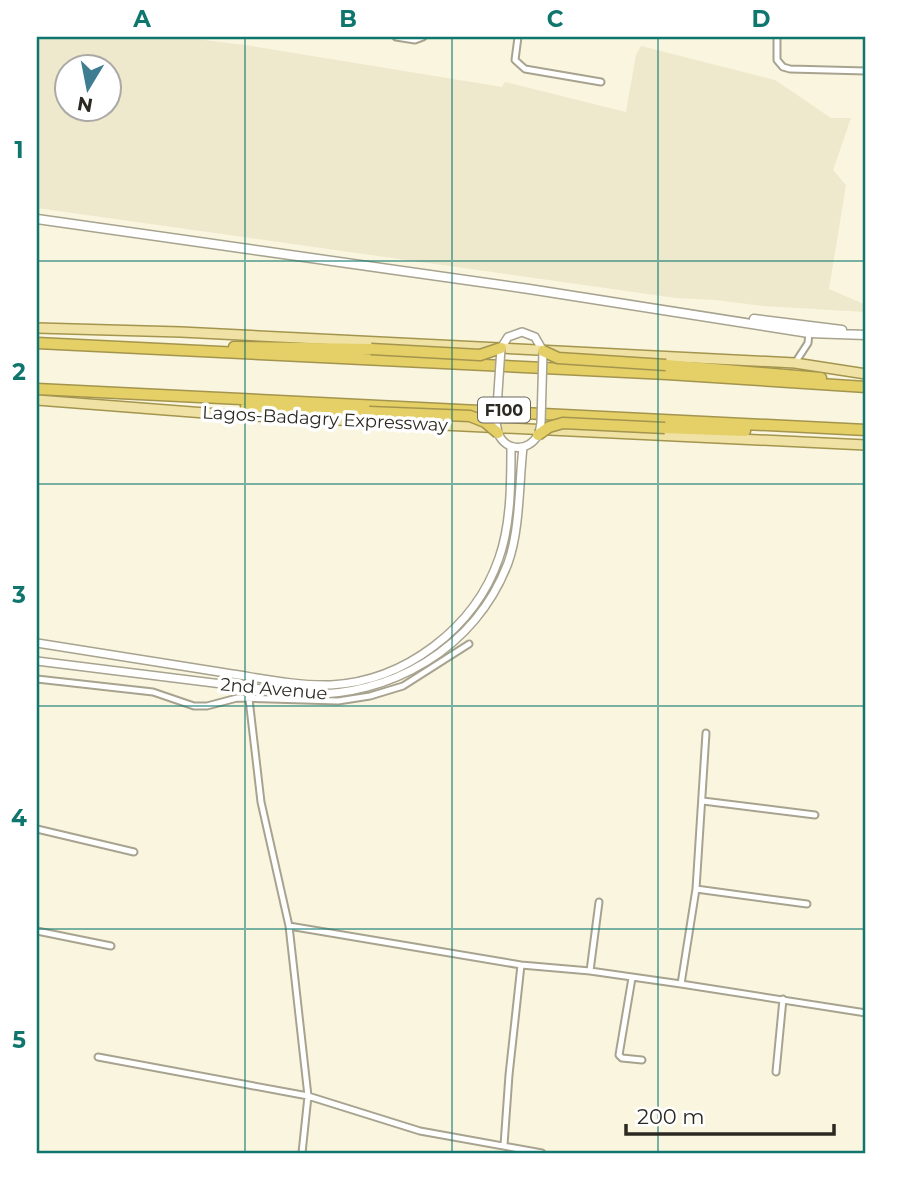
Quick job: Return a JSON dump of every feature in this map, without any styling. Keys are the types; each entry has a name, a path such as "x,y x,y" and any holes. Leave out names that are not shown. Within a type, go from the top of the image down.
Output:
{"highway":[{"path":"37,343 866,385"},
{"path":"156,349 371,349 474,355 501,348"},
{"path":"543,351 558,358 780,374 866,385"},
{"name":"Lagos-Badagry Expressway","path":"37,389 483,409 866,431"},
{"path":"141,395 237,405 471,416 485,422 498,433"},
{"path":"538,435 549,426 564,423 665,428 866,431"}],"main road":[{"path":"37,217 809,330 866,333"},
{"path":"37,328 181,332 795,363 866,374"},
{"name":"Lagos-Badagry Expressway","path":"37,400 231,415 866,445"}],"street":[{"path":"396,37 415,40 423,37"},
{"path":"518,37 515,60 525,69 601,82"},
{"path":"777,37 777,60 783,67 866,71"},
{"path":"795,363 808,343 809,330"},
{"path":"522,332 535,337 543,351 541,423 538,435 531,444 511,447 503,443 496,422 501,348 508,337 522,332"},
{"name":"2nd Avenue","path":"37,642 295,683 321,685 377,677 431,649 452,632 474,606 489,582 505,533 511,447"},
{"name":"2nd Avenue","path":"37,661 322,695 368,688 392,680 419,667 454,641 479,616 496,589 508,562 514,536 523,447"},
{"path":"37,679 153,692 194,706 207,706 237,698 338,701 370,696 403,686 469,644"},
{"path":"248,699 261,802 289,926 308,1096 302,1153"},
{"path":"681,984 696,889 706,733"},
{"path":"703,801 815,815"},
{"path":"37,829 134,852"},
{"path":"696,889 807,904"},
{"path":"590,971 599,902"},
{"path":"289,926 521,965 590,971 866,1013"},
{"path":"37,931 111,946"},
{"path":"504,1145 521,965"},
{"path":"632,978 618,1055 622,1058 642,1060"},
{"path":"776,1072 783,999"},
{"path":"98,1057 308,1096 420,1131 542,1153"},
{"path":"481,1153 483,1143"}],"shaded area":[{"path":"37,37 180,37 245,45 502,87 505,82 626,112 636,55 641,46 775,80 831,118 851,118 833,170 846,185 829,289 866,305 866,312 676,298 37,208"}]}
